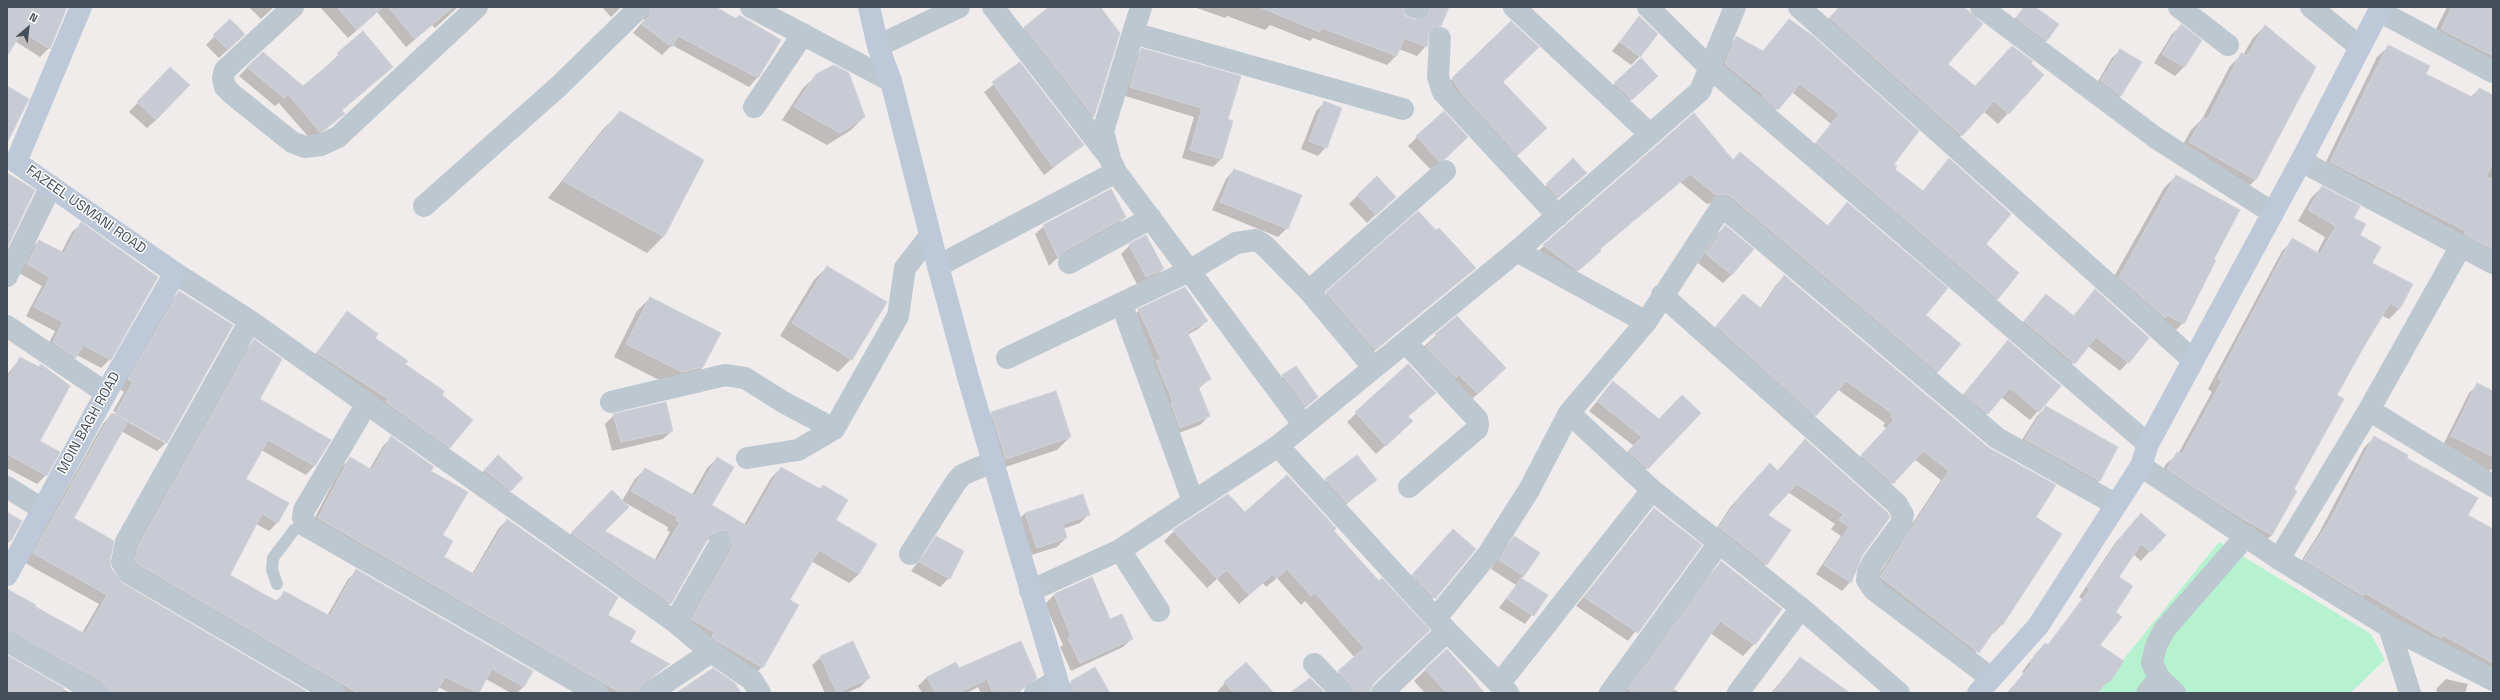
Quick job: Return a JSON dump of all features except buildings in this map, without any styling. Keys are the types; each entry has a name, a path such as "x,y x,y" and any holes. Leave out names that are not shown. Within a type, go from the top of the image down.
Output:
{"street":[{"name":"FAZEEL USMANI ROAD","path":"81,7 12,159 175,273"},
{"path":"293,7 225,70 224,78 225,87 232,94 292,142 305,147 321,145 338,137 477,7"},
{"path":"424,206 559,86 640,7"},
{"path":"751,7 891,81"},
{"path":"869,7 878,46 891,81 938,266 1030,591 1059,687 1034,693"},
{"path":"878,46 959,7"},
{"path":"993,7 1113,165 1302,424"},
{"path":"1113,165 1103,131 1141,7"},
{"path":"1514,7 1650,134"},
{"path":"1648,7 1710,68 2148,444"},
{"path":"1030,591 1120,550 1193,500 1278,446 1302,424 1373,367 1406,344 1518,251 1650,134 1700,92 1735,7"},
{"path":"1799,7 2193,360"},
{"path":"1981,7 2156,138 2273,213"},
{"path":"2179,7 2228,45"},
{"path":"2311,7 2360,47"},
{"path":"1662,296 1897,504 1903,515 1901,524 1873,562 1868,572 1867,580 1874,590 1984,686 2038,626 2115,504 2141,466 2148,444 2301,161 2380,9 2493,72"},
{"path":"754,108 803,34"},
{"path":"1133,34 1403,109"},
{"path":"1440,38 1438,77 1443,92 1558,216"},
{"path":"2301,161 2493,263"},
{"path":"938,266 1113,165"},
{"path":"1309,291 1445,171"},
{"path":"7,276 51,186"},
{"path":"1382,693 1442,625 1529,490 1569,413 1646,322 1722,206 1998,438 2115,504"},
{"path":"1069,263 1151,218"},
{"path":"747,458 798,450 834,429 898,316 905,268 930,236"},
{"path":"1007,358 1122,305 1189,271 1236,243 1256,240 1264,245 1309,291 1373,367"},
{"path":"2280,559 2369,410 2461,246"},
{"path":"1518,251 1646,322"},
{"path":"175,273 250,321 366,405 675,622 711,652 752,680 760,693"},
{"name":"MOIN BAGH ROAD","path":"7,575 106,393 175,273"},
{"path":"1122,305 1193,500"},
{"path":"250,321 126,542 122,562 129,573 334,693"},
{"path":"7,326 106,393"},
{"path":"1406,344 1477,419 1478,425 1477,429 1410,487"},
{"path":"611,402 725,375 745,378 783,402 834,429"},
{"path":"366,405 304,510 303,518 306,526 597,693"},
{"path":"2369,410 2493,486"},
{"path":"1569,413 1652,490 1801,608 1899,693"},
{"path":"1278,446 1442,625 1504,688 1652,490"},
{"path":"910,554 962,475 994,461"},
{"path":"2141,466 2280,559 2389,627 2493,680"},
{"path":"7,487 42,509"},
{"path":"2160,688 2152,663 2156,646 2164,630 2246,536"},
{"path":"675,622 721,542"},
{"path":"1610,693 1719,543"},
{"path":"1120,550 1159,611"},
{"path":"1738,693 1801,608"},
{"path":"2389,627 2410,693"},
{"path":"7,641 98,693"},
{"path":"650,693 711,652"},
{"path":"1314,664 1342,693"}],"lane":[{"path":"276,584 272,570 272,558 294,530 306,526"}],"green space":[{"path":"2219,542 2371,634 2385,660 2350,693 2096,693"}]}
